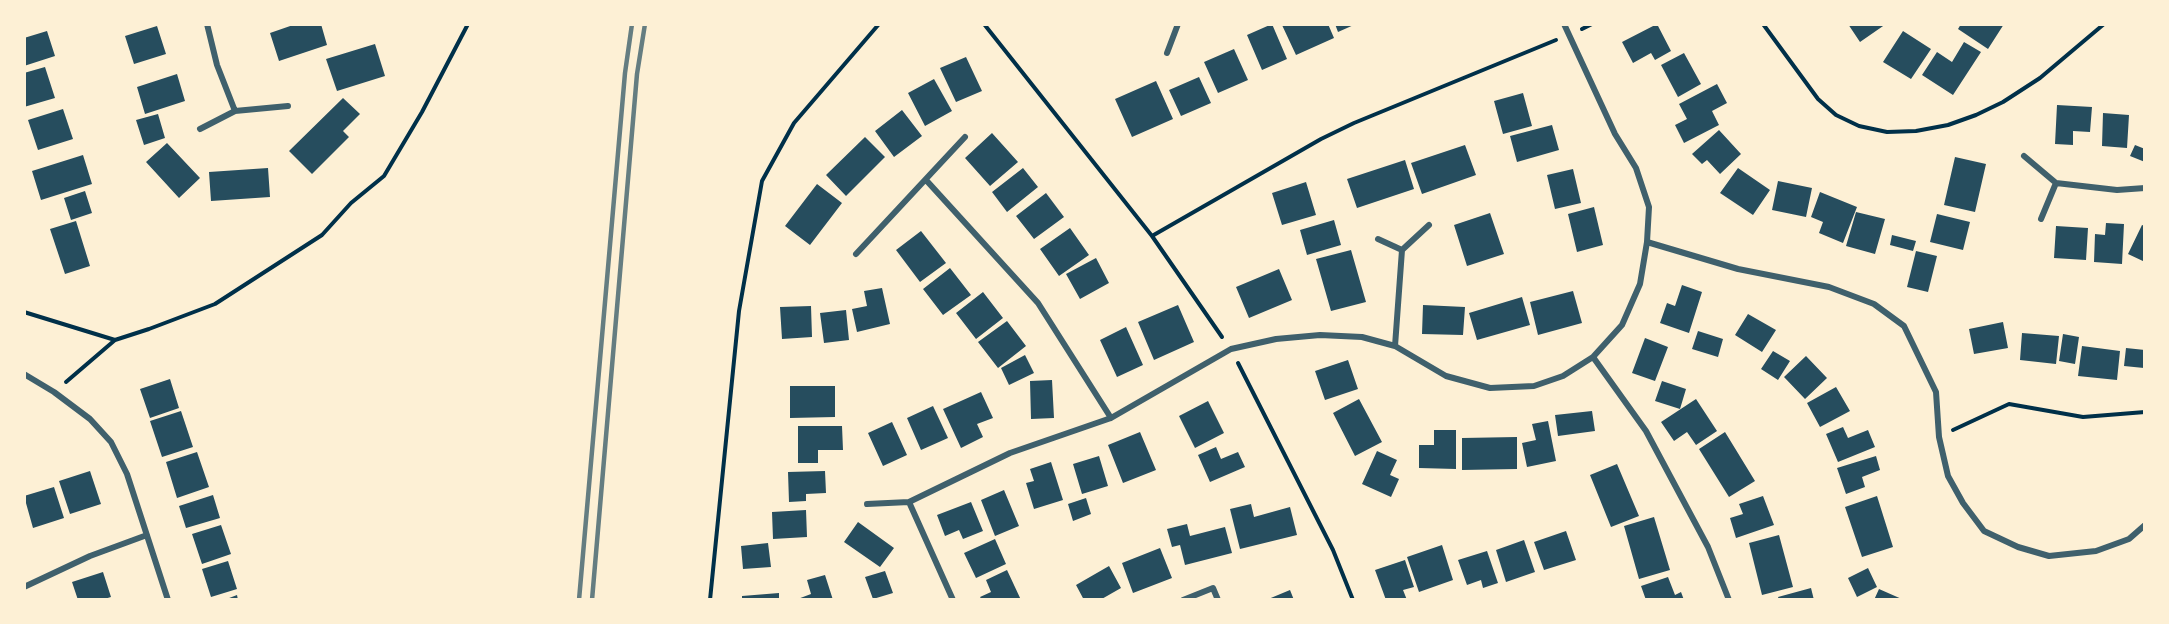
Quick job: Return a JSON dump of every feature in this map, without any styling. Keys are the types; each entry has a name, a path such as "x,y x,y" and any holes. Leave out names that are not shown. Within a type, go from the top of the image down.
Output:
{"street":[{"path":"207,24 217,65 235,111"},
{"path":"1167,53 1178,24"},
{"path":"867,504 909,502 1010,453 1111,418 1231,349 1276,339 1320,335 1362,337 1395,346 1446,376 1490,388 1534,386 1563,376 1593,357 1622,325 1640,284 1647,242 1648,207 1636,168 1615,134 1564,24"},
{"path":"200,129 235,111 288,106"},
{"path":"856,254 965,137"},
{"path":"2024,156 2056,183 2117,190 2145,188"},
{"path":"926,180 1038,303 1111,418"},
{"path":"2041,219 2056,183"},
{"path":"1395,346 1402,250 1429,225"},
{"path":"1378,239 1402,250"},
{"path":"1647,242 1737,269 1829,286 1874,304 1904,326 1936,392 1939,437 1948,476 1963,503 1984,531 2018,547 2049,556 2096,551 2129,539 2145,525"},
{"path":"1593,357 1646,430 1708,547 1729,600"},
{"path":"24,374 54,392 90,419 111,442 127,474 168,600"},
{"path":"909,502 953,600"},
{"path":"24,587 90,556 147,535"},
{"path":"1183,600 1213,588 1218,600"}],"path":[{"path":"54,392 116,339 214,304 322,235 351,203 384,176 422,112 468,24"},
{"path":"710,600 739,311 762,181 794,123 879,24"},
{"path":"984,24 1152,236 1231,349 1333,550 1353,600"},
{"path":"1152,236 1338,131 1592,24"},
{"path":"1763,24 1818,99 1836,115 1858,126 1887,132 1916,131 1948,125 2003,102 2040,78 2104,24"},
{"path":"24,312 116,339"},
{"path":"1939,437 2009,404 2083,417 2145,412"}],"building":[{"path":"296,24 321,24 327,45 279,61 270,33"},
{"path":"1272,24 1287,59 1262,70 1247,35"},
{"path":"1328,24 1334,38 1296,55 1282,25"},
{"path":"1335,24 1356,24 1338,32"},
{"path":"1657,24 1671,51 1655,60 1651,53 1633,63 1622,42"},
{"path":"1848,24 1886,24 1860,42"},
{"path":"1961,24 2004,24 1988,49 1958,29"},
{"path":"157,26 166,54 134,64 125,36"},
{"path":"47,31 55,56 24,66 24,38"},
{"path":"1903,31 1931,49 1911,79 1883,62"},
{"path":"1964,42 1981,52 1953,95 1922,75 1937,52 1952,62"},
{"path":"375,44 385,76 337,91 326,59"},
{"path":"1234,49 1248,80 1218,93 1204,62"},
{"path":"1684,53 1701,84 1678,97 1661,65"},
{"path":"966,57 982,91 956,102 940,68"},
{"path":"45,67 55,98 24,107 24,73"},
{"path":"177,74 185,101 145,114 137,87"},
{"path":"1199,77 1211,103 1181,116 1169,90"},
{"path":"934,79 952,111 925,126 908,93"},
{"path":"1156,81 1173,119 1132,137 1115,99"},
{"path":"1717,84 1727,103 1712,111 1719,125 1684,143 1675,125 1687,119 1679,104"},
{"path":"1523,93 1532,126 1503,134 1494,101"},
{"path":"343,98 360,114 343,131 349,137 312,174 289,151"},
{"path":"2057,105 2092,107 2090,132 2073,131 2073,145 2055,144"},
{"path":"63,109 73,139 38,150 28,120"},
{"path":"902,110 922,136 894,157 875,131"},
{"path":"2103,113 2129,115 2127,148 2102,146"},
{"path":"158,114 165,138 144,145 136,120"},
{"path":"1552,125 1559,150 1517,162 1510,136"},
{"path":"1719,130 1741,154 1720,174 1707,160 1702,164 1692,154"},
{"path":"992,133 1018,162 990,186 965,158"},
{"path":"865,137 885,157 846,196 826,175"},
{"path":"167,143 200,178 179,198 146,162"},
{"path":"1465,145 1476,175 1422,194 1411,163"},
{"path":"2135,145 2145,149 2145,162 2130,156"},
{"path":"83,155 92,184 41,200 32,171"},
{"path":"1955,157 1986,164 1975,212 1944,205"},
{"path":"1405,160 1414,189 1357,208 1347,179"},
{"path":"268,168 270,197 211,201 209,172"},
{"path":"1023,168 1038,187 1007,212 992,192"},
{"path":"1738,168 1770,190 1753,215 1720,193"},
{"path":"1573,169 1581,203 1555,209 1547,175"},
{"path":"1778,181 1812,188 1806,217 1772,210"},
{"path":"1306,182 1316,215 1282,225 1272,193"},
{"path":"817,184 842,203 810,245 785,226"},
{"path":"85,191 92,213 71,220 64,198"},
{"path":"1820,192 1857,207 1843,243 1819,233 1823,222 1811,217"},
{"path":"1046,193 1064,217 1034,239 1016,216"},
{"path":"1594,207 1603,245 1577,252 1568,214"},
{"path":"1856,212 1885,219 1875,254 1846,246"},
{"path":"1490,213 1504,254 1467,266 1454,225"},
{"path":"1937,214 1970,222 1963,250 1930,242"},
{"path":"1334,220 1341,245 1307,255 1300,230"},
{"path":"76,221 90,266 65,274 50,229"},
{"path":"2106,223 2124,224 2122,264 2094,262 2095,234 2105,235"},
{"path":"2142,225 2145,226 2145,262 2128,254"},
{"path":"2056,226 2088,228 2086,260 2054,258"},
{"path":"1070,228 1089,255 1059,276 1040,249"},
{"path":"921,231 946,263 920,282 896,250"},
{"path":"1892,235 1916,241 1913,251 1890,245"},
{"path":"1351,250 1366,302 1331,311 1316,259"},
{"path":"1916,251 1937,256 1928,292 1907,287"},
{"path":"1096,258 1109,283 1080,299 1066,274"},
{"path":"950,268 971,295 943,315 923,289"},
{"path":"1279,269 1292,300 1249,318 1236,287"},
{"path":"1682,285 1702,292 1689,333 1660,323 1667,303 1675,306"},
{"path":"882,288 890,324 857,332 852,309 867,306 864,291"},
{"path":"1573,291 1582,323 1538,335 1530,302"},
{"path":"983,292 1003,318 976,339 956,313"},
{"path":"1522,297 1530,325 1477,340 1469,313"},
{"path":"1178,305 1194,342 1154,360 1138,322"},
{"path":"1423,305 1465,307 1463,335 1422,334"},
{"path":"811,306 812,337 782,339 780,307"},
{"path":"846,310 849,340 824,343 820,313"},
{"path":"1748,314 1776,330 1762,352 1735,335"},
{"path":"1007,321 1026,346 998,368 978,342"},
{"path":"2003,322 2008,348 1974,354 1969,329"},
{"path":"1126,327 1143,365 1117,377 1100,340"},
{"path":"1698,331 1723,339 1718,357 1692,349"},
{"path":"2022,333 2059,336 2056,364 2020,360"},
{"path":"2063,334 2079,337 2075,364 2059,361"},
{"path":"1645,338 1668,347 1655,381 1632,373"},
{"path":"2082,346 2120,351 2117,380 2078,376"},
{"path":"2126,348 2145,350 2144,368 2124,366"},
{"path":"1773,351 1790,361 1778,380 1761,369"},
{"path":"1025,355 1034,373 1009,385 1001,368"},
{"path":"1806,356 1827,378 1805,399 1784,377"},
{"path":"1348,360 1358,389 1325,400 1315,371"},
{"path":"170,379 179,408 150,418 140,389"},
{"path":"1052,380 1054,418 1031,419 1030,381"},
{"path":"1662,381 1686,389 1680,409 1655,401"},
{"path":"790,386 835,386 835,417 790,418"},
{"path":"1836,387 1850,411 1820,427 1807,403"},
{"path":"981,392 993,418 977,424 983,437 961,448 943,409"},
{"path":"1359,399 1382,442 1355,456 1333,413"},
{"path":"1696,399 1717,431 1696,445 1687,432 1674,441 1661,422"},
{"path":"1208,401 1224,433 1195,448 1179,416"},
{"path":"933,406 948,438 921,450 907,418"},
{"path":"181,411 193,447 162,457 150,421"},
{"path":"1592,411 1595,431 1558,436 1555,415"},
{"path":"1548,421 1556,461 1527,467 1522,443 1536,440 1532,424"},
{"path":"892,422 907,455 883,466 868,433"},
{"path":"798,426 842,426 843,450 818,450 818,463 798,463"},
{"path":"1843,427 1848,438 1868,430 1875,447 1838,462 1826,434"},
{"path":"1434,430 1456,430 1456,469 1419,468 1419,445 1434,445"},
{"path":"1140,432 1156,470 1123,483 1108,445"},
{"path":"1725,432 1755,481 1729,497 1699,449"},
{"path":"1517,437 1517,469 1462,470 1462,438"},
{"path":"1216,447 1221,459 1238,452 1245,467 1210,482 1198,455"},
{"path":"1377,451 1397,460 1390,475 1399,479 1391,497 1362,484"},
{"path":"197,452 209,487 177,498 166,462"},
{"path":"1099,456 1108,486 1082,494 1073,464"},
{"path":"1876,456 1880,470 1862,477 1865,487 1846,494 1837,468"},
{"path":"1051,462 1063,500 1034,509 1026,483 1034,481 1030,469"},
{"path":"1617,464 1639,516 1611,527 1590,475"},
{"path":"90,471 101,504 70,514 59,481"},
{"path":"825,471 826,493 806,494 806,501 789,502 788,472"},
{"path":"54,487 64,518 33,528 24,496"},
{"path":"1004,490 1019,526 995,536 981,500"},
{"path":"213,495 220,518 186,528 179,506"},
{"path":"1763,496 1774,525 1736,538 1730,518 1743,514 1739,504"},
{"path":"1877,496 1893,547 1862,557 1845,507"},
{"path":"1086,498 1091,514 1073,521 1068,504"},
{"path":"971,502 983,531 963,539 959,530 945,536 937,515"},
{"path":"1251,504 1254,517 1290,507 1297,535 1240,549 1230,509"},
{"path":"806,510 807,537 773,539 772,512"},
{"path":"1654,517 1670,570 1639,579 1624,526"},
{"path":"858,522 894,548 880,567 844,542"},
{"path":"1187,524 1190,536 1225,527 1232,553 1185,565 1180,545 1172,547 1167,529"},
{"path":"221,525 231,554 202,564 192,534"},
{"path":"1566,531 1576,560 1544,570 1534,542"},
{"path":"1779,535 1793,587 1762,595 1749,543"},
{"path":"995,539 1006,564 976,578 964,553"},
{"path":"1524,540 1535,572 1506,582 1496,550"},
{"path":"768,543 771,567 743,569 741,546"},
{"path":"1442,545 1453,580 1419,592 1407,557"},
{"path":"1160,548 1172,578 1133,593 1122,563"},
{"path":"1487,551 1498,583 1483,588 1481,580 1467,585 1458,560"},
{"path":"1405,560 1414,587 1403,590 1407,600 1386,600 1375,570"},
{"path":"228,561 237,589 211,597 202,569"},
{"path":"1109,566 1121,588 1100,600 1084,600 1076,585"},
{"path":"1868,568 1877,587 1857,597 1848,578"},
{"path":"1007,570 1021,600 982,600 980,597 991,592 986,580"},
{"path":"885,571 893,593 873,599 865,577"},
{"path":"103,572 111,597 101,600 78,600 72,582"},
{"path":"825,575 833,600 795,600 811,594 807,580"},
{"path":"1668,577 1675,595 1681,592 1684,600 1646,600 1641,586"},
{"path":"1811,588 1814,600 1779,600 1778,597"},
{"path":"1879,589 1904,600 1874,600"},
{"path":"1290,590 1294,600 1266,600"},
{"path":"779,593 779,600 742,600 742,596"},
{"path":"237,595 238,600 224,600"}],"railway":[{"path":"579,600 625,73 632,24"},
{"path":"592,600 637,74 645,24"}]}
